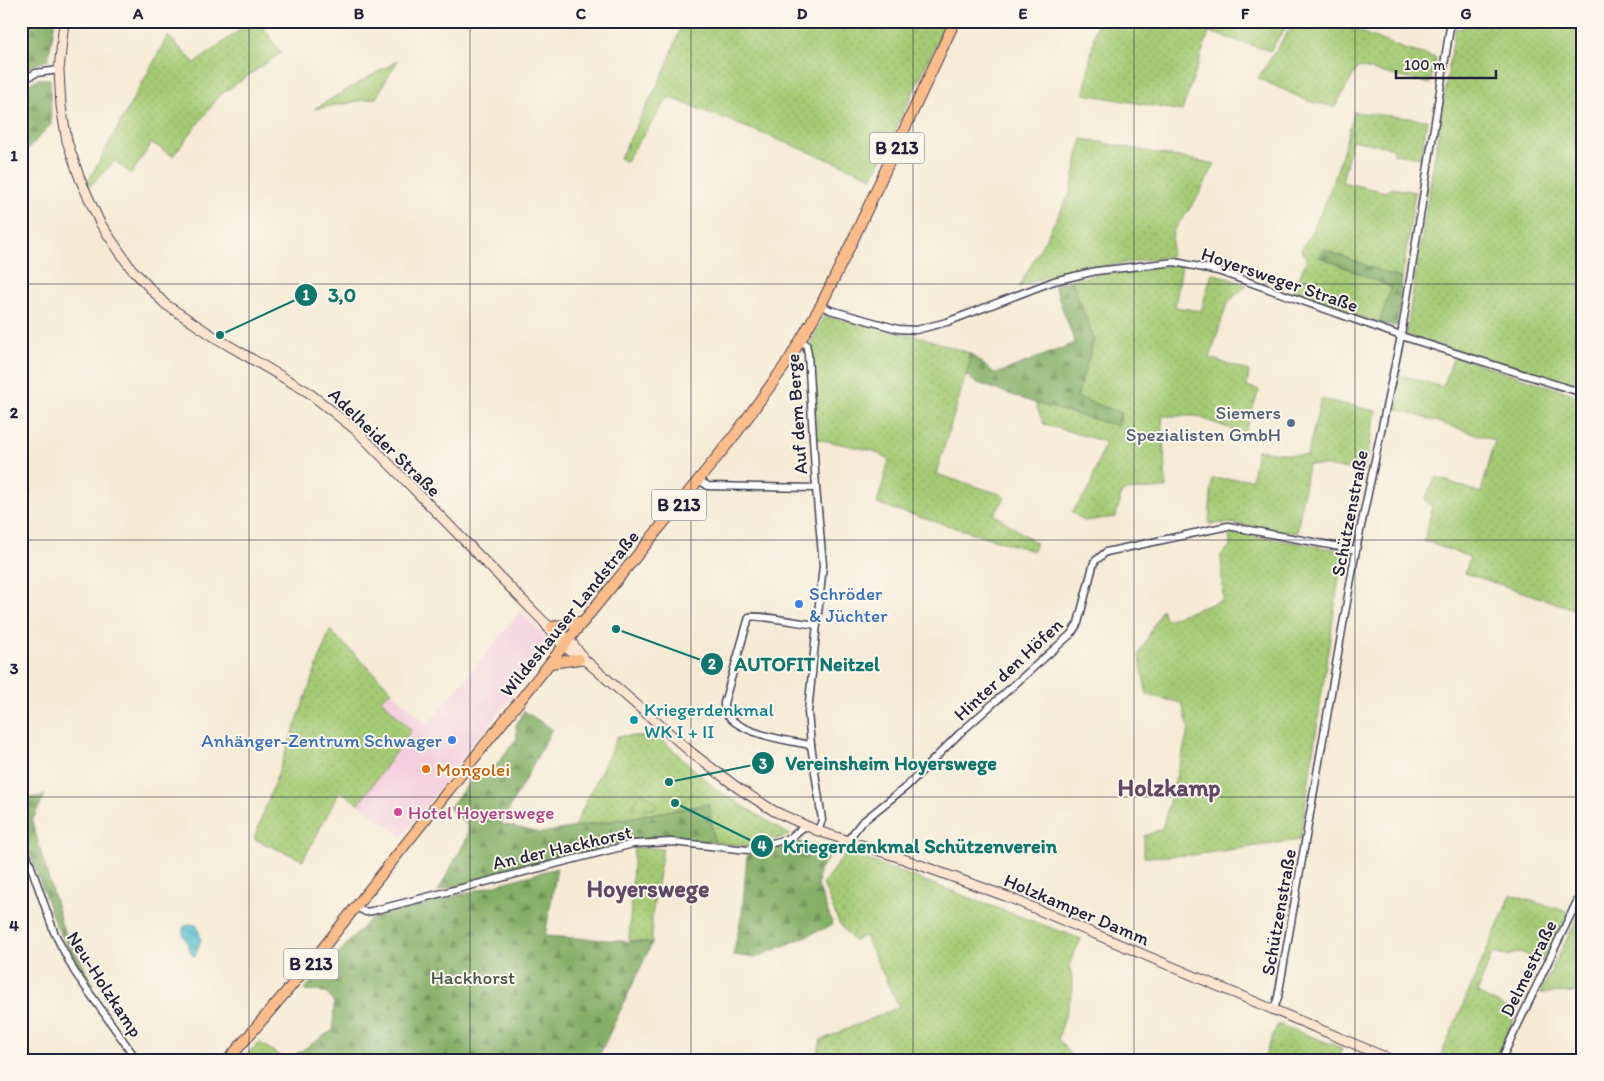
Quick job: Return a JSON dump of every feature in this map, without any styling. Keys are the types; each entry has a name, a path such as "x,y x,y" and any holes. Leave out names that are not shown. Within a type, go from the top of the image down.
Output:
{"main road":[{"name":"Adelheider Straße","path":"64,21 59,70 61,106 67,141 80,179 100,224 130,267 165,304 216,338 308,392 357,431 566,643"},
{"name":"Wildeshauser Landstraße","path":"228,1060 286,994 566,643 699,480 735,435 789,360 820,305 955,21"},
{"path":"549,625 584,621"},
{"name":"Holzkamper Damm","path":"566,643 582,660 712,769 774,811 818,831 1008,897 1392,1060"},
{"path":"551,663 582,660"}],"street":[{"name":"Schützenstraße","path":"1274,1010 1278,997 1356,550 1401,336 1450,21"},
{"path":"21,81 36,73 59,70"},
{"name":"Hoyersweger Straße","path":"820,305 830,310 898,329 916,330 930,328 1063,279 1096,270 1175,262 1218,271 1401,336 1583,393"},
{"name":"Auf dem Berge","path":"801,340 806,344 808,354 816,488 823,565 808,712 810,745 822,820 818,831"},
{"name":"Auf dem Berge","path":"699,480 708,486 816,488"},
{"name":"Hinter den Höfen","path":"847,841 861,823 908,786 959,734 1071,634 1078,623 1094,562 1106,552 1228,526 1356,550"},
{"path":"810,745 763,737 728,717 723,709 749,617 754,615 780,621 817,625"},
{"name":"An der Hackhorst","path":"356,907 366,912 372,911 633,844 672,842 748,850 790,838 805,826"},
{"name":"Neu-Holzkamp","path":"21,838 48,917 74,971 137,1060"},
{"name":"Delmestraße","path":"1501,1060 1583,889"}],"shaded area":[{"path":"521,611 544,636 549,648 402,836 359,804 411,730 381,699 392,691 427,725"}],"green space":[{"path":"23,21 55,21 48,60 21,70 21,23"},
{"path":"252,21 259,21 281,53 220,95 173,156 152,143 131,174 115,161 87,189 86,185 168,36 195,63"},
{"path":"683,21 947,21 873,177 669,97 625,162 620,158 666,68"},
{"path":"1097,21 1290,21 1270,51 1209,32 1182,111 1084,94"},
{"path":"1295,21 1332,21 1405,49 1436,58 1430,84 1358,67 1335,107 1308,101 1258,78"},
{"path":"1465,21 1583,21 1583,390 1406,335 1455,29 1464,28"},
{"path":"397,61 376,98 314,109"},
{"path":"38,79 50,79 51,124 25,152 21,149 21,88"},
{"path":"1354,112 1427,120 1421,158 1394,154 1394,148 1352,140 1342,182 1385,192 1392,188 1415,192 1402,279 1323,249 1320,257 1391,287 1379,324 1293,292 1307,259 1301,250 1326,200 1339,165"},
{"path":"1082,139 1215,164 1196,200 1173,231 1171,256 1055,274 1019,287 1070,194"},
{"path":"1323,249 1402,279 1397,326 1379,324 1391,287 1320,257"},
{"path":"1182,265 1175,307 1201,311 1212,273 1247,285 1227,303 1210,358 1249,371 1247,386 1259,390 1244,434 1196,416 1162,416 1166,488 1122,491 1116,517 1084,521 1072,512 1089,489 1105,442 1044,424 1035,403 1119,426 1121,413 1077,397 1094,340 1072,280 1138,266"},
{"path":"1072,280 1094,340 1077,397 1121,413 1119,426 1035,403 975,382 966,375 970,361 969,353 996,374 1075,343 1054,285"},
{"path":"824,316 921,337 969,353 970,361 936,474 1000,494 1005,498 994,514 1036,543 1033,551 877,504 889,460 874,451 817,439 811,343"},
{"path":"1454,356 1583,397 1583,612 1465,573 1470,557 1424,541 1432,508 1425,499 1436,477 1481,493 1495,440 1390,407 1397,374 1443,387"},
{"path":"1321,399 1376,411 1364,471 1308,464 1297,533 1228,523 1209,524 1212,479 1252,479 1257,450 1307,456"},
{"path":"21,488 30,490 24,515 21,514"},
{"path":"1229,531 1343,551 1300,840 1193,855 1144,857 1144,836 1162,829 1189,729 1182,703 1147,695 1139,655 1162,609 1166,620 1223,600 1221,555 1230,546"},
{"path":"330,630 392,691 381,699 411,730 359,804 340,791 303,860 254,839"},
{"path":"524,711 552,729 501,824 541,833 709,804 714,842 632,841 438,891 467,838 468,826 449,808 480,769 490,773 517,738 516,725"},
{"path":"618,736 658,736 717,790 790,835 748,847 714,842 708,804 574,827"},
{"path":"641,792 657,803 654,809 632,808"},
{"path":"45,795 32,821 62,926 94,985 90,986 55,924 21,828 21,800"},
{"path":"795,841 833,851 819,871 818,886 833,925 755,958 733,955 742,914 747,857 750,852"},
{"path":"634,847 663,849 652,915 652,943 629,940"},
{"path":"846,852 1081,939 1070,962 1073,990 1058,1039 1074,1060 816,1060 821,1040 899,1007 865,936 854,941 839,923 823,884"},
{"name":"Hackhorst","path":"557,868 545,936 652,943 597,1060 287,1060 333,1030 334,1003 326,992 304,990 372,917"},
{"path":"1511,895 1569,912 1543,961 1520,952 1506,956 1492,953 1477,993 1517,1013 1495,1060 1439,1060"},
{"path":"1583,907 1583,992 1540,993"},
{"path":"1278,1024 1342,1048 1338,1060 1263,1060"},
{"path":"259,1042 286,1060 242,1060"}],"water":[{"path":"188,924 197,925 201,939 195,956 192,955 183,933 183,928"}],"place":[{"name":"3,0","path":"220,335"},
{"name":"Siemers Spezialisten GmbH","path":"1291,423"},
{"name":"Schröder & Jüchter","path":"799,604"},
{"name":"AUTOFIT Neitzel","path":"616,629"},
{"name":"Kriegerdenkmal WK I + II","path":"634,720"},
{"name":"Anhänger-Zentrum Schwager","path":"452,740"},
{"name":"Mongolei","path":"426,769"},
{"name":"Vereinsheim Hoyerswege","path":"669,782"},
{"name":"Kriegerdenkmal Schützenverein","path":"675,803"},
{"name":"Hotel Hoyerswege","path":"398,812"}],"district":[{"name":"Holzkamp","path":"1169,788"},
{"name":"Hoyerswege","path":"648,889"}]}
